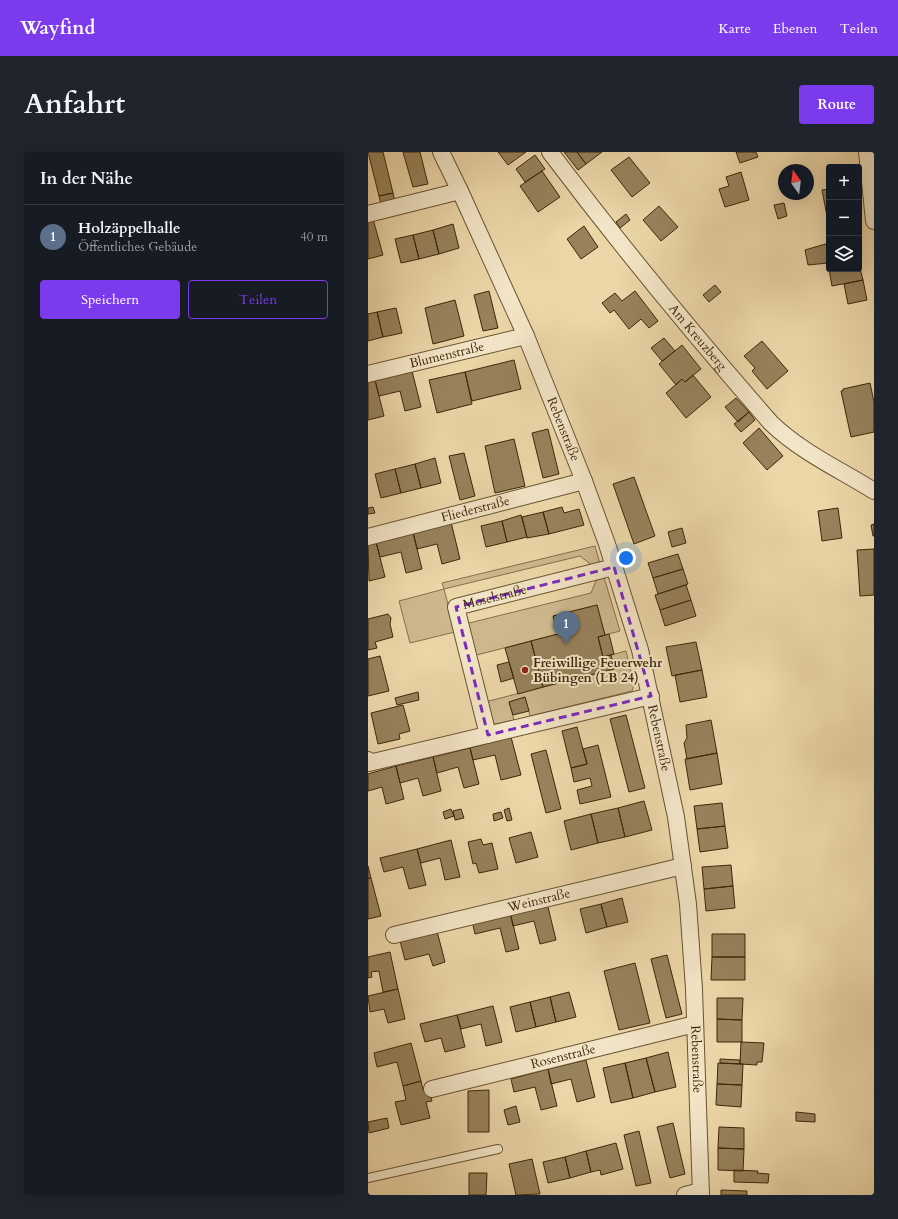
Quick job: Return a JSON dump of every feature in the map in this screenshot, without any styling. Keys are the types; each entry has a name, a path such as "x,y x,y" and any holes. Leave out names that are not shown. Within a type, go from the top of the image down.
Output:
{"street":[{"name":"Rebenstraße","path":"441,152 526,336 584,481 631,618 651,696 676,817 689,919 695,1024 701,1193"},
{"name":"Am Kreuzberg","path":"550,152 600,219 659,292 771,423 786,438 874,491"},
{"path":"867,152 874,221"},
{"path":"368,214 460,191"},
{"name":"Blumenstraße","path":"368,374 526,336"},
{"name":"Fliederstraße","path":"368,538 584,481"},
{"name":"Moselstraße","path":"488,735 456,607 614,567"},
{"path":"368,760 369,763 651,696"},
{"name":"Weinstraße","path":"394,935 683,866"},
{"name":"Rosenstraße","path":"432,1089 695,1024"},
{"path":"684,1195 701,1193"}],"lane":[{"path":"368,1178 498,1149"}],"highlighted area":[{"path":"614,567 651,696 488,735 456,607"}],"shaded area":[{"path":"595,546 600,564 593,566 580,556 444,589 442,583"},
{"path":"604,577 620,631 605,635 597,605 553,616 558,634 473,656 465,624 591,593 597,578"},
{"path":"444,589 455,632 410,643 399,601"},
{"path":"626,651 634,685 632,691 530,716 525,697 509,702 514,720 491,725 485,702 614,669 611,655"}],"building":[{"path":"368,152 383,152 393,193 379,196"},
{"path":"403,152 420,152 428,184 413,187"},
{"path":"498,152 526,152 508,165"},
{"path":"564,152 577,152 586,164 578,170"},
{"path":"577,152 602,152 586,164"},
{"path":"736,152 756,152 758,157 740,163"},
{"path":"535,155 545,169 525,182 516,169"},
{"path":"629,157 650,183 632,197 611,170"},
{"path":"542,171 560,197 538,212 520,186"},
{"path":"741,172 749,200 725,207 719,189 729,186 726,177"},
{"path":"826,189 826,211 822,190"},
{"path":"393,193 395,201 381,204 379,196"},
{"path":"784,203 787,216 778,219 774,205"},
{"path":"659,206 678,227 661,241 643,220"},
{"path":"626,214 630,220 620,228 616,222"},
{"path":"373,219 383,255 368,259 368,221"},
{"path":"453,224 459,248 439,254 433,230"},
{"path":"584,226 598,247 581,259 567,239"},
{"path":"433,230 439,254 419,259 413,235"},
{"path":"413,235 419,259 401,263 395,239"},
{"path":"826,244 826,263 808,265 805,250"},
{"path":"830,272 861,272 863,280 832,286"},
{"path":"863,280 867,300 848,304 844,284"},
{"path":"715,285 721,292 709,302 703,295"},
{"path":"489,291 498,328 483,331 474,295"},
{"path":"635,291 658,321 649,328 641,319 629,329 614,310 610,313 602,303 615,293 622,301"},
{"path":"455,300 464,336 433,344 425,308"},
{"path":"396,308 402,333 383,337 377,312"},
{"path":"377,312 383,337 368,341 368,314"},
{"path":"664,338 675,351 662,361 651,348"},
{"path":"762,341 788,371 767,389 752,371 755,368 744,356"},
{"path":"682,345 701,369 685,382 682,379 676,385 659,364"},
{"path":"514,360 521,389 472,401 465,372"},
{"path":"412,371 421,407 405,411 400,391 379,396 375,380"},
{"path":"465,372 472,404 437,413 429,380"},
{"path":"693,375 711,397 686,418 666,393 682,379 685,382"},
{"path":"375,380 384,416 368,420 368,382"},
{"path":"870,383 874,402 874,432 851,437 841,391 843,391 843,389"},
{"path":"736,398 749,412 738,422 725,407"},
{"path":"749,412 755,420 741,432 734,424"},
{"path":"759,428 783,456 767,470 743,443"},
{"path":"548,429 559,474 543,478 532,433"},
{"path":"514,439 525,486 495,493 485,446"},
{"path":"464,453 475,496 460,500 449,456"},
{"path":"435,458 441,483 421,488 415,464"},
{"path":"415,464 421,488 401,493 395,469"},
{"path":"395,469 401,493 381,498 375,474"},
{"path":"634,477 655,536 634,544 613,484"},
{"path":"373,507 375,513 368,514 368,508"},
{"path":"562,507 564,513 579,509 584,525 549,534 543,512"},
{"path":"838,508 842,538 822,541 818,511"},
{"path":"543,512 549,534 527,538 522,517"},
{"path":"521,515 527,537 507,542 502,521"},
{"path":"502,521 507,542 486,547 481,526"},
{"path":"451,522 460,559 442,564 437,544 417,549 413,532"},
{"path":"874,524 874,536 873,536 871,525"},
{"path":"682,528 686,543 672,547 668,532"},
{"path":"413,532 422,569 406,573 401,552 380,557 376,542"},
{"path":"376,542 385,577 369,581 368,544"},
{"path":"874,549 874,595 860,596 857,550"},
{"path":"678,554 683,569 653,578 648,563"},
{"path":"683,569 688,584 658,594 653,578"},
{"path":"686,585 691,600 660,610 655,595"},
{"path":"691,600 696,616 665,626 660,610"},
{"path":"597,605 605,635 598,637 603,657 611,655 614,669 543,687 531,641 558,634 553,616"},
{"path":"388,614 391,618 390,624 393,637 375,642 377,648 368,650 368,619"},
{"path":"609,634 614,654 603,657 598,637"},
{"name":"Freiwillige Feuerwehr Bübingen (LB 24)","path":"531,641 543,687 518,694 505,648"},
{"path":"696,642 702,670 672,676 666,647"},
{"path":"380,656 389,691 368,696 368,659"},
{"path":"509,662 514,678 501,682 497,665"},
{"path":"702,670 707,697 680,702 675,675"},
{"path":"418,692 419,700 397,705 395,698"},
{"path":"525,697 529,711 513,715 509,702"},
{"path":"403,705 410,731 399,734 400,739 378,744 371,713"},
{"path":"626,715 645,788 629,792 610,719"},
{"path":"711,720 717,753 687,759 684,743 687,738 686,725"},
{"path":"577,727 587,764 571,768 562,731"},
{"path":"511,737 521,775 501,780 495,755 473,760 470,748"},
{"path":"598,745 611,797 580,804 577,790 592,786 590,778 574,782 571,768 587,764 583,749"},
{"path":"470,748 479,784 464,788 458,767 437,773 433,757"},
{"path":"546,750 561,809 546,813 531,754"},
{"path":"717,753 722,784 690,790 685,759"},
{"path":"433,757 441,791 423,796 418,778 400,783 396,766"},
{"path":"396,766 404,799 386,804 382,787 368,791 368,774"},
{"path":"644,801 652,830 625,837 618,808"},
{"path":"722,803 725,826 697,829 694,806"},
{"path":"509,808 512,820 507,821 504,810"},
{"path":"618,808 625,837 598,843 591,814"},
{"path":"451,809 454,816 445,819 443,812"},
{"path":"461,809 464,818 455,820 453,811"},
{"path":"501,812 503,818 494,821 493,814"},
{"path":"591,814 598,843 571,850 564,821"},
{"path":"725,826 728,848 700,852 697,829"},
{"path":"531,832 538,857 516,863 509,838"},
{"path":"481,839 483,845 492,843 498,869 479,873 476,863 473,864 468,842"},
{"path":"451,840 460,877 445,880 440,858 421,863 417,849"},
{"path":"417,849 426,885 409,889 403,867 384,872 380,858"},
{"path":"731,865 733,886 704,889 702,867"},
{"path":"368,866 371,878 368,878"},
{"path":"368,878 371,878 381,916 368,919"},
{"path":"733,886 735,908 706,911 704,889"},
{"path":"622,898 628,922 607,927 601,904"},
{"path":"547,903 556,940 540,944 534,921 513,926 510,912"},
{"path":"601,904 607,927 586,933 580,909"},
{"path":"510,912 519,949 506,952 500,928 475,934 472,921"},
{"path":"437,931 445,962 433,966 429,954 405,960 400,941"},
{"path":"712,934 745,934 745,957 712,957"},
{"path":"390,952 398,989 383,992 379,971 371,972 372,977 368,978 368,957"},
{"path":"667,955 682,1014 666,1018 651,959"},
{"path":"712,957 745,957 745,980 711,980"},
{"path":"635,963 650,1023 619,1030 604,971"},
{"path":"398,989 405,1019 388,1023 384,1009 370,1012 368,996"},
{"path":"569,992 576,1017 556,1022 550,997"},
{"path":"550,997 556,1022 536,1027 530,1002"},
{"path":"717,998 743,998 742,1020 717,1019"},
{"path":"530,1002 536,1027 516,1032 510,1007"},
{"path":"493,1006 502,1042 486,1046 481,1024 461,1029 457,1015"},
{"path":"457,1015 465,1047 445,1052 441,1038 425,1042 420,1024"},
{"path":"717,1019 742,1020 742,1042 717,1042"},
{"path":"741,1042 764,1043 762,1062 757,1062 757,1065 740,1064"},
{"path":"411,1043 421,1081 403,1086 397,1062 377,1067 374,1053"},
{"path":"668,1052 676,1087 655,1092 646,1058"},
{"path":"646,1058 655,1092 633,1098 625,1063"},
{"path":"720,1059 740,1060 740,1064 720,1063"},
{"path":"586,1060 595,1097 577,1102 571,1079 551,1084 548,1069"},
{"path":"625,1063 633,1098 611,1103 603,1068"},
{"path":"718,1063 743,1064 742,1085 717,1084"},
{"path":"548,1069 557,1106 541,1110 535,1087 514,1092 511,1079"},
{"path":"421,1081 423,1090 429,1089 432,1101 426,1102 430,1118 401,1125 395,1102 406,1100 403,1086"},
{"path":"717,1084 742,1085 741,1107 716,1105"},
{"path":"489,1090 489,1132 468,1132 468,1091"},
{"path":"516,1106 520,1122 508,1125 504,1110"},
{"path":"796,1112 815,1114 815,1122 796,1121"},
{"path":"387,1118 389,1128 369,1133 368,1122"},
{"path":"673,1123 685,1174 670,1178 657,1127"},
{"path":"719,1127 744,1128 744,1149 718,1148"},
{"path":"639,1131 651,1183 636,1186 624,1135"},
{"path":"616,1143 623,1169 601,1175 600,1170 591,1172 586,1151"},
{"path":"718,1148 744,1149 743,1171 718,1170"},
{"path":"586,1151 591,1172 570,1178 565,1157"},
{"path":"565,1157 570,1178 548,1183 543,1162"},
{"path":"532,1159 540,1194 516,1195 509,1164"},
{"path":"734,1170 758,1171 757,1173 769,1174 768,1183 734,1182"},
{"path":"469,1173 487,1173 486,1195 469,1195"},
{"path":"721,1190 747,1191 747,1195 721,1195"}],"place":[{"name":"Holzäppelhalle","path":"566,644"},
{"name":"Freiwillige Feuerwehr Bübingen (LB 24)","path":"525,670"}]}
